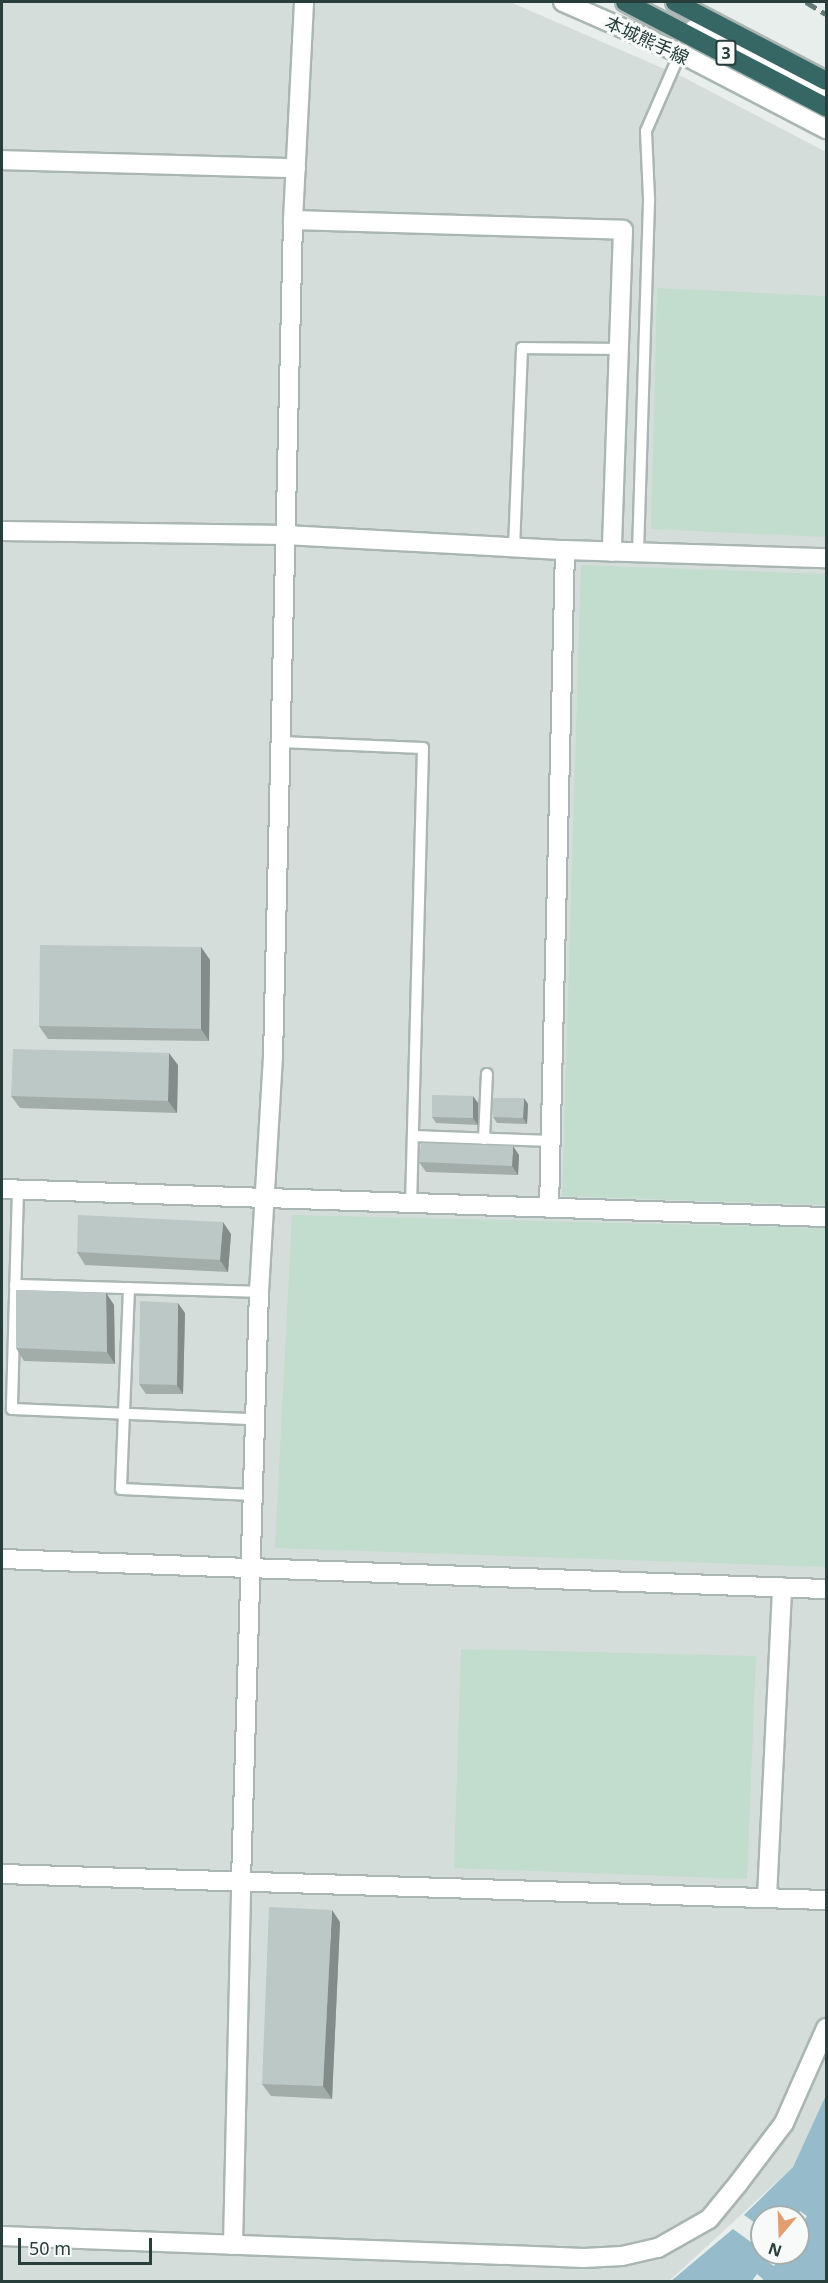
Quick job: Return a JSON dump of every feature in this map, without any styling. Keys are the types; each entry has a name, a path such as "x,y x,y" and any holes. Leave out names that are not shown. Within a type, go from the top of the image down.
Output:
{"highway":[{"name":"3","path":"625,2 826,107"},
{"name":"3","path":"675,2 826,81"},
{"path":"714,47 826,114"}],"street":[{"path":"233,2245 250,1568 259,1292 273,1057 293,220 304,2"},
{"name":"本城熊手線","path":"563,2 680,53 826,129"},
{"name":"本城熊手線","path":"635,2 826,94"},
{"path":"2,160 296,168"},
{"path":"293,220 623,230 612,552"},
{"path":"2,531 285,535 514,548 826,558"},
{"path":"549,1208 565,550"},
{"path":"10,1190 826,1218"},
{"path":"2,1559 826,1589"},
{"path":"767,1897 782,1587"},
{"path":"2,1874 826,1900"},
{"path":"2,2236 584,2258 622,2256 658,2248 709,2219 744,2176 784,2123 826,2028"}],"lane":[{"path":"638,552 650,198 646,131 680,53"},
{"path":"514,548 522,348 619,349"},
{"path":"280,742 423,748 411,1204"},
{"path":"484,1139 486,1074"},
{"path":"412,1136 551,1141"},
{"path":"10,1190 15,1285 12,1409 255,1419"},
{"path":"15,1285 259,1292"},
{"path":"129,1288 122,1489 253,1495"}],"shaded area":[{"path":"2,2 510,2 683,77 826,152 826,2095 793,2167 669,2281 2,2282"}],"green space":[{"path":"657,288 826,296 826,537 651,529"},
{"path":"581,565 826,574 826,1205 562,1196"},
{"path":"292,1215 826,1228 826,1567 275,1548"},
{"path":"461,1649 756,1656 747,1879 454,1868"}],"water":[{"path":"826,2095 826,2281 762,2281 763,2279 757,2274 752,2281 671,2281 733,2229 750,2241 750,2265 810,2265 810,2205 754,2205 793,2167"},
{"path":"750,2209 750,2219 744,2215"}],"building":[{"path":"40,945 201,947 201,1029 39,1026"},
{"path":"13,1049 169,1053 168,1101 11,1096"},
{"path":"432,1095 473,1096 473,1118 432,1117"},
{"path":"493,1098 524,1098 523,1118 493,1117"},
{"path":"421,1143 513,1146 512,1166 419,1162"},
{"path":"78,1215 223,1222 220,1260 77,1252"},
{"path":"16,1290 106,1293 107,1352 16,1348"},
{"path":"140,1301 178,1303 177,1385 139,1384"},
{"path":"269,1907 332,1910 323,2086 262,2084"}],"railway":[{"path":"806,2 826,14"}]}
